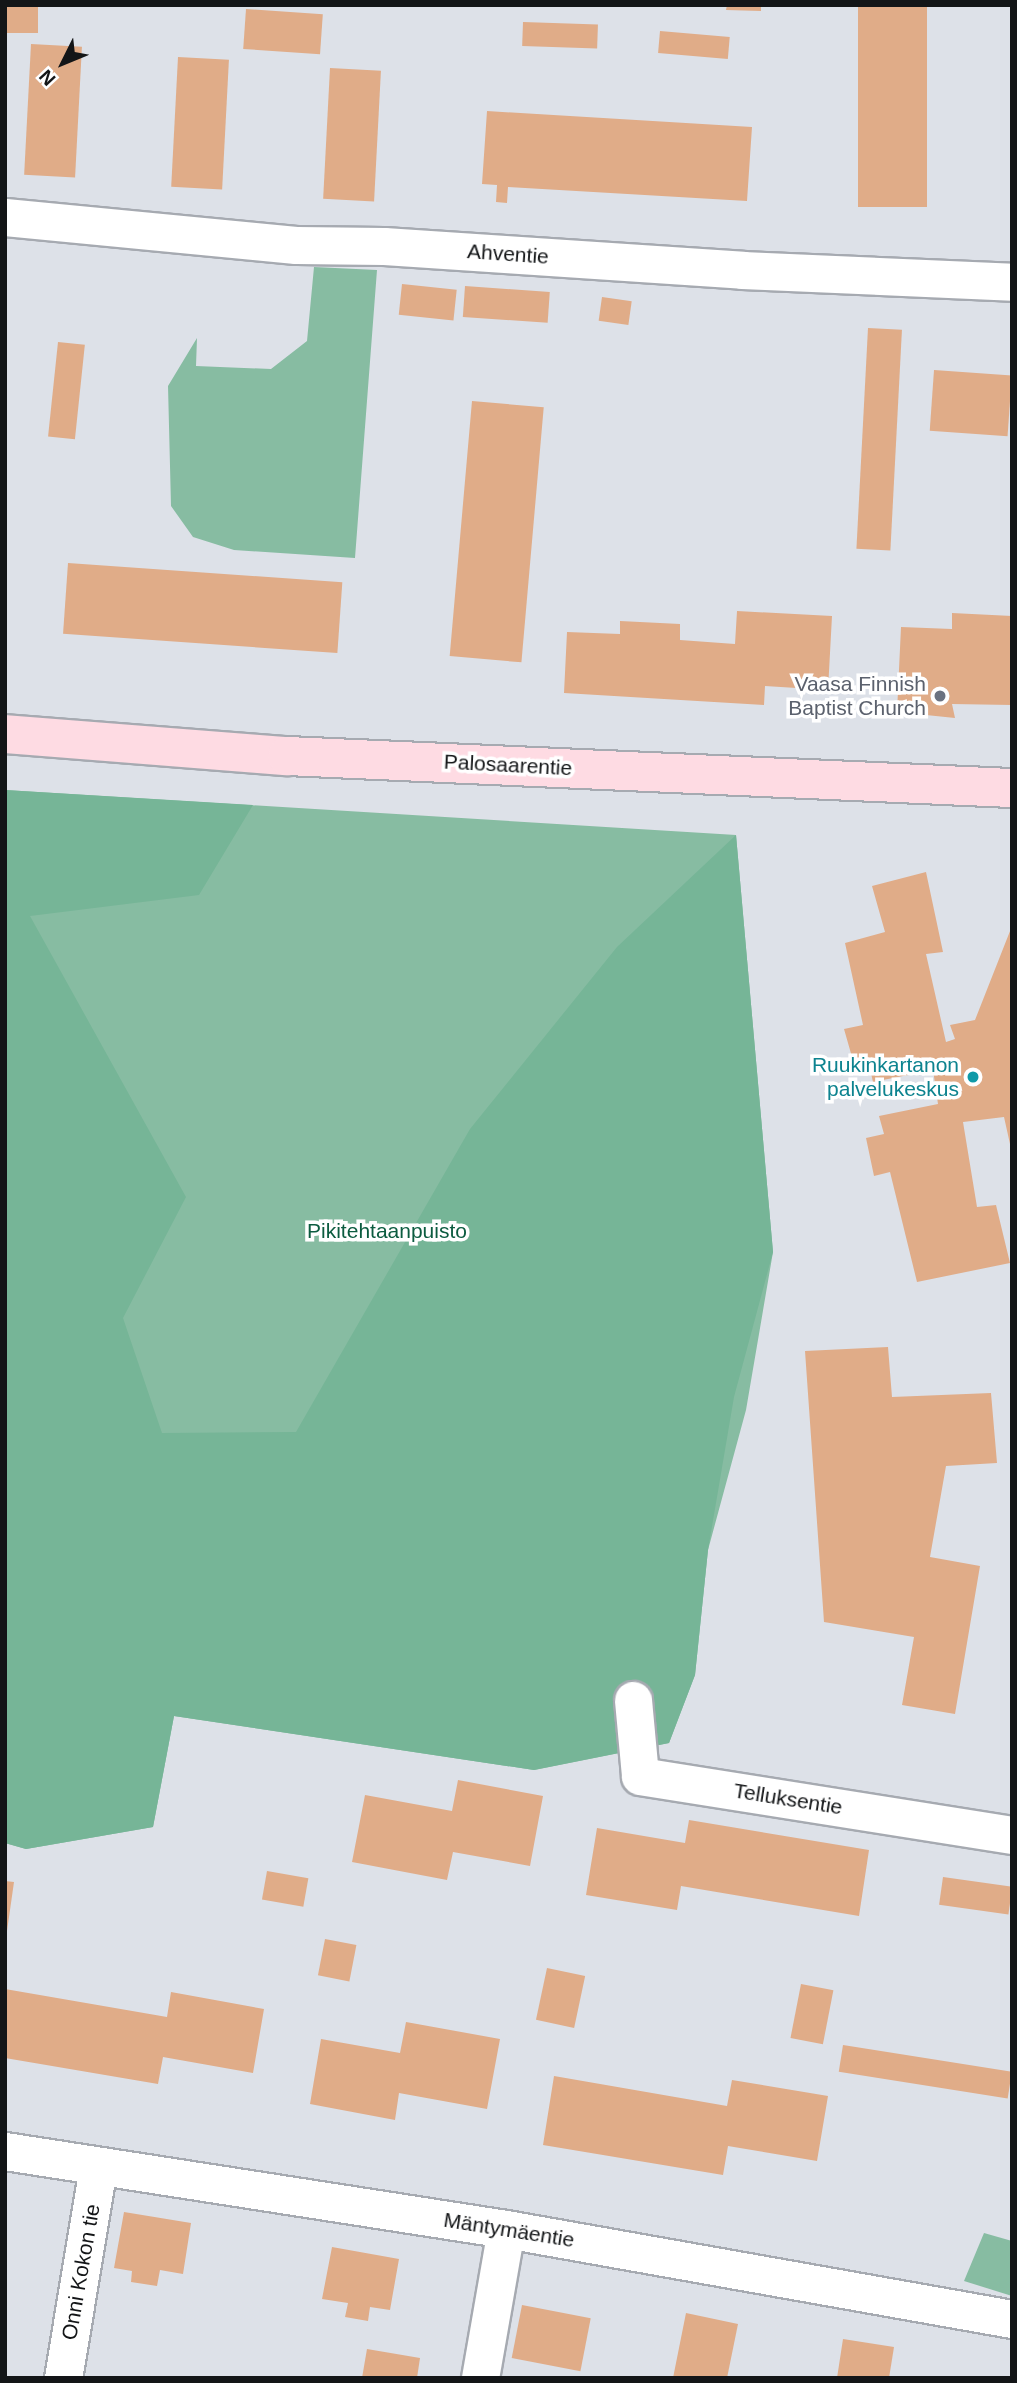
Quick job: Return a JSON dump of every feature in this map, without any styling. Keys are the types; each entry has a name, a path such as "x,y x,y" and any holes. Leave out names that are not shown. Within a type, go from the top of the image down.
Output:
{"main road":[{"name":"Palosaarentie","path":"5,734 286,756 1012,788"}],"street":[{"name":"Ahventie","path":"5,217 296,245 384,246 742,270 1012,282"},
{"name":"Telluksentie","path":"633,1700 640,1776 1012,1835"},
{"name":"Mäntymäentie","path":"5,2151 506,2229 1012,2319"},
{"name":"Onni Kokon tie","path":"63,2378 99,2167"},
{"path":"480,2378 506,2229"}],"green space":[{"path":"314,267 377,270 355,558 234,550 193,537 171,506 168,386 197,338 196,366 271,369 307,341"},
{"name":"Pikitehtaanpuisto","path":"5,790 736,835 773,1252 746,1410 708,1550 695,1675 669,1743 534,1770 174,1716 153,1827 26,1849 5,1843"},
{"name":"Pikitehtaanpuisto","path":"5,790 253,805 199,895 30,916 186,1197 123,1318 162,1433 296,1432 470,1129 617,947 736,835 773,1252 734,1397 708,1550 695,1675 669,1743 534,1770 174,1716 153,1827 26,1849 5,1843"},
{"path":"984,2233 1012,2241 1012,2296 964,2281"}],"building":[{"path":"5,5 38,5 38,33 5,33"},
{"path":"727,5 761,5 761,11 726,10"},
{"path":"858,5 927,5 927,207 858,207"},
{"path":"246,9 323,14 320,54 243,49"},
{"path":"523,22 598,25 597,49 522,46"},
{"path":"660,31 730,37 728,59 658,53"},
{"path":"31,44 82,47 75,177 24,175"},
{"path":"178,57 229,60 222,189 171,187"},
{"path":"330,68 381,71 374,201 323,199"},
{"path":"487,111 752,127 747,201 508,187 507,203 496,202 497,185 482,184"},
{"path":"402,284 457,290 453,321 399,315"},
{"path":"465,286 550,292 548,323 463,317"},
{"path":"602,297 632,301 628,325 599,321"},
{"path":"868,328 902,330 890,550 856,549"},
{"path":"58,342 85,345 75,439 48,436"},
{"path":"934,370 1012,375 1008,436 930,431"},
{"path":"472,401 544,407 521,662 450,656"},
{"path":"68,563 342,582 337,653 63,634"},
{"path":"737,611 832,616 828,690 765,686 764,705 564,693 567,632 620,634 620,621 680,624 680,640 735,644"},
{"path":"952,613 1012,616 1012,705 952,704 955,718 897,712 901,627 952,629"},
{"name":"Ruukinkartanon palvelukeskus","path":"926,872 943,952 926,954 946,1042 955,1039 950,1025 975,1020 1012,926 1012,1153 1004,1117 963,1122 977,1207 996,1205 1010,1263 917,1282 890,1172 874,1176 866,1138 884,1134 879,1116 938,1104 933,1070 873,1082 870,1069 856,1071 844,1029 863,1025 845,943 885,932 872,886"},
{"path":"888,1347 892,1397 991,1393 997,1463 946,1466 930,1557 980,1566 955,1714 902,1705 914,1637 824,1622 805,1351"},
{"path":"458,1780 543,1796 530,1866 453,1852 447,1880 352,1862 365,1795 452,1811"},
{"path":"689,1820 869,1850 859,1916 681,1886 677,1910 586,1895 597,1828 685,1843"},
{"path":"267,1871 308,1878 303,1907 262,1900"},
{"path":"943,1877 1012,1887 1008,1914 939,1905"},
{"path":"5,1881 14,1882 7,1931 5,1930"},
{"path":"325,1939 356,1945 349,1981 318,1975"},
{"path":"547,1968 585,1976 574,2028 536,2020"},
{"path":"801,1984 833,1990 823,2044 791,2038"},
{"path":"5,1989 167,2017 171,1992 264,2009 253,2073 163,2057 158,2084 5,2058"},
{"path":"406,2022 500,2039 487,2109 399,2093 395,2120 310,2104 321,2039 400,2053"},
{"path":"843,2045 1012,2072 1008,2098 839,2072"},
{"path":"554,2076 727,2106 732,2080 828,2096 817,2161 728,2146 723,2175 543,2145"},
{"path":"124,2212 191,2223 183,2274 160,2270 157,2286 131,2282 132,2271 114,2268"},
{"path":"332,2247 399,2259 390,2310 370,2307 368,2321 345,2317 348,2303 322,2299"},
{"path":"522,2305 591,2318 580,2371 512,2358"},
{"path":"686,2313 738,2324 727,2378 673,2378"},
{"path":"843,2339 894,2347 889,2378 837,2378"},
{"path":"367,2349 420,2358 417,2378 362,2378"}],"place":[{"name":"Vaasa Finnish Baptist Church","path":"940,696"},
{"name":"Ruukinkartanon palvelukeskus","path":"973,1077"}]}
